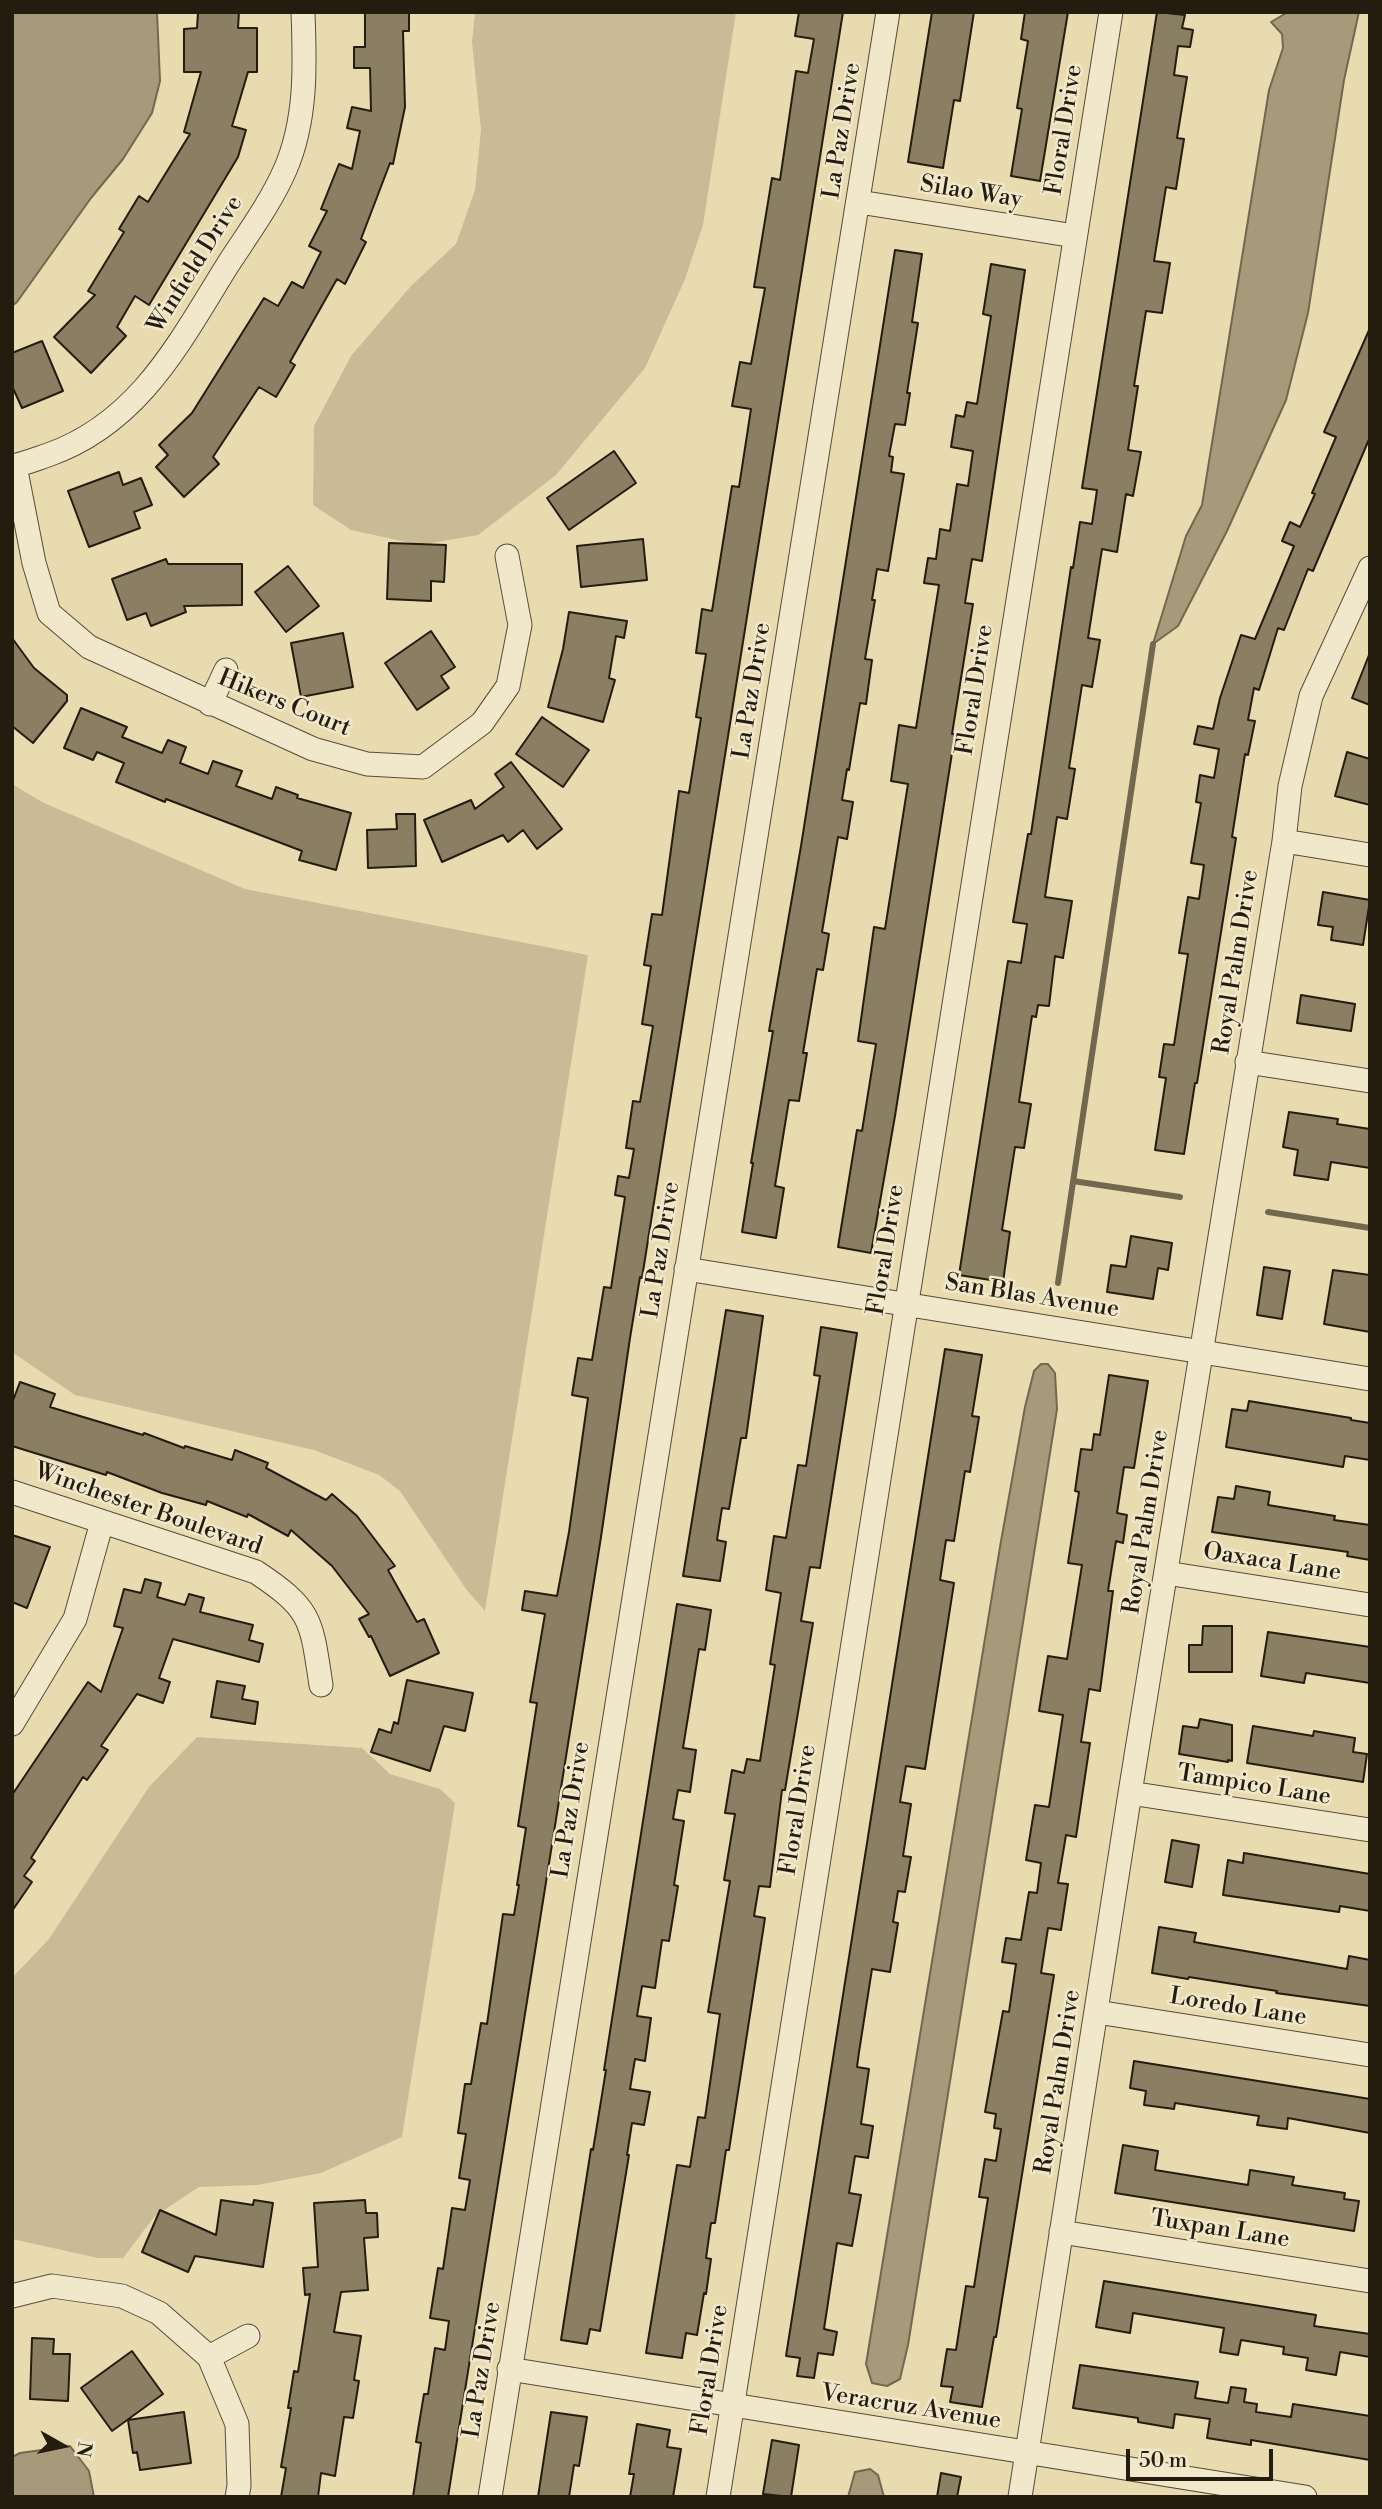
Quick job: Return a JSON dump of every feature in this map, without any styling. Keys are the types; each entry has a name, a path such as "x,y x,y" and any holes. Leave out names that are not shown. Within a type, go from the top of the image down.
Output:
{"street":[{"name":"Winfield Drive","path":"13,466 65,449 105,426 136,399 180,341 286,169 303,102 306,74 303,12"},
{"name":"La Paz Drive","path":"489,2497 888,12"},
{"name":"Floral Drive","path":"718,2497 1111,12"},
{"name":"Silao Way","path":"859,202 1075,236"},
{"name":"Hikers Court","path":"13,466 34,563 49,613 89,647 313,749 367,764 423,767 482,723 508,686 520,625 508,556"},
{"name":"Royal Palm Drive","path":"1020,2497 1130,1793 1284,841 1290,786 1311,696 1364,597 1370,568"},
{"path":"210,704 226,670"},
{"path":"1284,841 1370,855"},
{"path":"1247,1062 1370,1081"},
{"name":"San Blas Avenue","path":"686,1269 1370,1379"},
{"name":"Winchester Boulevard","path":"12,1492 256,1572 285,1592 300,1607 312,1628 321,1685"},
{"path":"12,1724 75,1619 102,1522"},
{"name":"Oaxaca Lane","path":"1166,1573 1370,1605"},
{"name":"Tampico Lane","path":"1130,1793 1370,1830"},
{"name":"Loredo Lane","path":"1097,2012 1370,2055"},
{"name":"Tuxpan Lane","path":"1061,2232 1370,2281"},
{"path":"12,2296 51,2286 122,2296 159,2313 209,2357 237,2424 237,2497"},
{"path":"209,2357 248,2336"},
{"name":"Veracruz Avenue","path":"509,2369 1306,2497"}],"shaded area":[{"path":"12,12 157,12 160,81 152,113 123,159 12,306"},
{"path":"475,12 736,12 703,225 685,279 645,368 556,475 478,535 420,545 351,530 313,505 314,426 351,356 411,286 456,244 475,190 481,130 472,42"},
{"path":"1288,12 1359,12 1344,80 1308,313 1286,400 1227,531 1178,626 1153,644 1186,536 1202,505 1269,90 1283,48 1282,34 1271,22"},
{"path":"12,784 44,803 245,889 588,955 485,1611 466,1589 400,1491 379,1475 314,1450 75,1395 12,1352"},
{"path":"1041,1364 1048,1364 1055,1373 1057,1409 908,2345 900,2379 887,2386 872,2383 866,2364 1000,1547 1025,1407 1034,1371"},
{"path":"197,1737 362,1748 390,1774 440,1789 455,1803 402,2137 321,2173 257,2185 199,2187 155,2216 123,2258 98,2258 12,2239 12,1978 49,1939 149,1787"},
{"path":"70,2446 89,2471 94,2497 12,2497 12,2457 20,2453"},
{"path":"870,2469 878,2475 884,2497 848,2497 855,2472"}],"building":[{"path":"198,12 239,12 238,28 257,28 257,72 248,72 232,126 246,130 238,157 149,305 135,296 117,327 126,336 91,373 54,337 95,295 88,291 124,232 119,229 139,196 148,202 190,134 184,132 201,72 184,72 184,29 197,28"},
{"path":"365,12 409,12 409,31 403,31 405,107 393,164 390,163 361,239 366,242 345,284 337,279 290,362 295,365 276,397 259,387 213,457 219,464 184,497 156,467 168,455 159,445 192,413 264,298 278,306 292,282 303,288 321,252 309,246 327,211 321,209 339,164 352,169 360,131 347,128 352,107 371,111 370,68 354,68 354,47 365,47"},
{"path":"799,12 843,12 642,1278 640,1277 630,1338 601,1537 448,2497 413,2497 421,2443 416,2442 424,2394 428,2394 435,2348 445,2350 449,2321 430,2318 438,2268 443,2269 452,2208 465,2210 470,2180 459,2178 466,2134 458,2133 465,2084 471,2084 481,2023 487,2024 503,1914 514,1915 519,1885 526,1828 518,1826 537,1703 530,1702 545,1614 522,1610 525,1591 557,1596 569,1532 588,1398 572,1395 578,1358 592,1360 604,1287 611,1288 625,1197 615,1195 618,1176 629,1178 634,1149 626,1148 633,1101 640,1102 653,1026 642,1024 651,966 644,965 652,914 662,915 679,791 689,793 701,718 696,717 706,654 696,653 702,609 712,611 732,486 739,487 751,409 732,406 740,362 751,364 765,288 754,287 772,178 780,180 796,71 808,73 814,39 795,36"},
{"path":"932,12 974,12 960,101 954,100 943,168 908,162"},
{"path":"1025,12 1068,12 1040,181 1011,176 1022,109 1017,108 1028,41 1021,39"},
{"path":"1157,12 1185,15 1182,28 1193,30 1190,47 1178,46 1174,75 1187,77 1177,138 1184,139 1176,189 1166,187 1154,261 1170,263 1162,313 1146,311 1134,386 1138,386 1128,450 1141,452 1133,496 1126,494 1117,552 1102,549 1088,638 1100,640 1092,687 1082,685 1069,768 1075,769 1067,819 1057,817 1045,897 1072,901 1063,958 1055,956 1049,1006 1038,1005 1036,1017 1032,1016 1019,1102 1031,1104 1024,1148 1015,1147 1002,1230 1010,1232 1003,1282 959,1275 1008,961 1021,963 1027,924 1013,922 1028,834 1031,834 1071,567 1073,568 1080,522 1092,524 1097,490 1082,488"},
{"path":"895,250 922,254 912,322 918,323 905,425 895,424 889,456 893,457 891,472 904,474 888,571 877,569 872,600 875,600 865,659 872,660 866,704 860,703 842,800 853,802 847,839 838,837 822,932 829,934 823,970 817,969 803,1053 807,1053 799,1101 789,1100 775,1186 784,1188 776,1238 742,1232 773,1031 769,1031 801,846"},
{"path":"991,264 1025,270 982,561 972,559 965,603 973,604 952,734 955,734 871,1253 838,1247 857,1130 862,1131 876,1044 858,1041 874,927 885,929 908,784 891,781 899,725 916,728 939,585 924,583 928,558 936,559 940,529 950,531 957,484 968,486 973,451 951,447 956,415 964,417 967,402 977,404 991,316 983,314"},
{"path":"1370,328 1370,437 1313,571 1308,569 1284,630 1278,628 1259,690 1254,688 1248,720 1255,721 1248,755 1245,754 1232,837 1236,838 1184,1154 1155,1150 1166,1078 1159,1077 1164,1044 1174,1045 1188,954 1179,953 1188,897 1199,899 1204,865 1191,863 1201,803 1196,802 1200,775 1214,778 1219,749 1194,744 1198,726 1213,729 1220,698 1241,635 1255,639 1294,546 1282,541 1290,522 1300,527 1315,494 1312,493 1336,437 1324,432"},
{"path":"42,341 63,391 22,408 12,386 12,353"},
{"path":"614,451 636,483 569,530 547,498"},
{"path":"119,472 123,485 141,478 152,505 134,512 140,528 89,547 68,491"},
{"path":"643,539 647,580 581,587 577,546"},
{"path":"389,543 446,545 444,582 431,581 431,601 387,599"},
{"path":"166,559 168,564 242,564 242,605 184,606 186,612 151,626 146,613 127,620 112,579"},
{"path":"288,566 319,606 286,632 255,592"},
{"path":"569,612 627,621 624,638 616,636 609,678 615,680 603,722 548,707 563,649"},
{"path":"431,631 455,667 441,676 449,688 417,710 385,663"},
{"path":"343,633 353,687 301,697 291,643"},
{"path":"12,638 34,668 67,695 67,701 33,743 12,726"},
{"path":"1370,655 1370,705 1352,698"},
{"path":"81,708 127,727 122,737 162,753 168,740 186,747 180,763 208,774 213,761 242,771 236,786 272,799 276,787 298,795 297,798 351,813 336,870 299,860 302,851 116,782 124,763 97,752 93,760 64,748"},
{"path":"542,717 589,750 563,787 516,754"},
{"path":"1347,752 1370,759 1370,805 1335,796"},
{"path":"511,762 562,829 537,849 523,830 508,842 503,835 442,862 424,820 471,800 475,809 504,787 495,774"},
{"path":"396,814 415,814 416,866 368,868 367,830 397,829"},
{"path":"1323,892 1370,900 1363,945 1331,940 1333,927 1318,925"},
{"path":"1301,995 1355,1004 1351,1031 1297,1023"},
{"path":"1289,1112 1338,1119 1337,1124 1370,1129 1370,1168 1331,1162 1328,1180 1294,1175 1298,1150 1283,1147"},
{"path":"1131,1236 1172,1243 1168,1270 1158,1268 1153,1299 1107,1292 1111,1265 1126,1267"},
{"path":"1264,1267 1290,1271 1282,1319 1257,1315"},
{"path":"1333,1270 1370,1275 1370,1332 1324,1324"},
{"path":"726,1310 763,1316 746,1438 741,1438 729,1509 722,1508 717,1540 726,1542 720,1581 683,1576"},
{"path":"821,1327 857,1333 820,1568 810,1567 801,1621 813,1623 785,1790 782,1790 770,1887 759,1886 754,1916 765,1918 729,2150 726,2150 715,2223 711,2223 706,2258 711,2259 706,2294 704,2293 697,2335 686,2333 682,2358 646,2353 677,2165 690,2167 698,2117 705,2118 720,2014 708,2012 730,1881 724,1880 735,1814 725,1813 732,1770 744,1773 747,1759 760,1761 775,1665 770,1664 781,1593 766,1590 774,1536 786,1538 798,1465 806,1466 820,1376 814,1375"},
{"path":"945,1349 982,1355 972,1416 979,1417 970,1472 965,1471 954,1541 946,1540 940,1580 954,1583 925,1769 906,1766 900,1802 911,1804 903,1856 911,1857 905,1892 898,1891 893,1922 898,1923 890,1972 872,1969 859,2052 857,2067 869,2069 861,2124 873,2126 868,2158 855,2156 849,2193 861,2195 852,2246 837,2243 824,2329 837,2332 833,2355 818,2353 814,2378 797,2376 800,2358 786,2356"},
{"path":"1109,1375 1148,1381 1134,1468 1124,1467 1117,1513 1127,1515 1123,1543 1116,1541 1108,1591 1113,1591 1100,1691 1089,1689 1081,1742 1090,1743 1076,1837 1066,1835 1058,1883 1068,1884 1061,1930 1048,1928 1041,1973 1054,1975 996,2337 982,2407 950,2402 953,2387 941,2386 947,2349 956,2350 966,2286 974,2287 988,2198 979,2197 985,2159 996,2161 1001,2129 994,2128 996,2114 985,2112 1003,2011 1009,2012 1016,1964 1002,1962 1006,1938 1021,1940 1029,1892 1037,1893 1041,1863 1026,1860 1035,1805 1049,1807 1063,1715 1039,1711 1048,1656 1067,1659 1082,1565 1068,1563 1079,1492 1075,1491 1081,1449 1092,1450 1094,1434 1100,1435"},
{"path":"20,1382 55,1394 50,1407 232,1460 235,1450 268,1463 266,1468 326,1500 332,1494 357,1516 395,1566 388,1570 417,1622 424,1619 439,1653 390,1676 371,1636 369,1637 359,1619 369,1614 332,1566 291,1530 288,1536 248,1514 247,1517 207,1501 206,1505 162,1493 107,1472 106,1475 12,1446 12,1403"},
{"path":"1249,1401 1370,1423 1370,1460 1345,1456 1343,1467 1226,1447 1232,1409 1247,1411"},
{"path":"1236,1486 1270,1492 1268,1505 1370,1525 1370,1560 1347,1556 1348,1552 1212,1532 1218,1497 1234,1499"},
{"path":"12,1535 50,1547 27,1608 12,1602"},
{"path":"145,1579 161,1583 157,1597 185,1605 189,1594 204,1598 200,1612 253,1625 249,1640 263,1644 259,1662 173,1639 159,1678 170,1682 163,1703 137,1694 101,1746 108,1750 87,1780 83,1777 31,1858 35,1861 24,1876 32,1882 12,1911 12,1795 88,1682 101,1692 123,1628 114,1626 124,1589 141,1593"},
{"path":"677,1604 711,1610 705,1650 699,1649 683,1748 696,1750 690,1792 678,1790 673,1819 684,1821 674,1885 678,1886 669,1941 662,1940 655,1988 642,1986 637,2016 651,2018 645,2061 635,2059 630,2089 650,2092 644,2125 632,2123 600,2331 590,2329 587,2344 561,2340 606,2070"},
{"path":"1203,1626 1232,1626 1232,1672 1189,1672 1189,1645 1202,1645"},
{"path":"1268,1632 1370,1647 1370,1683 1306,1673 1304,1683 1261,1676"},
{"path":"407,1680 473,1693 465,1731 444,1726 430,1771 371,1752 379,1729 391,1733 394,1722 398,1724"},
{"path":"217,1681 245,1686 242,1699 258,1702 255,1724 211,1717"},
{"path":"1200,1719 1232,1725 1232,1761 1179,1754 1183,1726 1198,1728"},
{"path":"1253,1726 1313,1736 1314,1731 1355,1738 1353,1752 1367,1754 1363,1782 1247,1763"},
{"path":"1172,1840 1199,1845 1192,1887 1165,1882"},
{"path":"1244,1853 1370,1874 1370,1911 1340,1906 1339,1912 1223,1895 1228,1860 1243,1863"},
{"path":"1159,1927 1196,1933 1194,1942 1347,1969 1349,1956 1370,1960 1370,2006 1152,1973"},
{"path":"1134,2061 1370,2099 1370,2133 1288,2118 1287,2129 1257,2125 1259,2116 1175,2103 1174,2109 1144,2105 1146,2091 1130,2088"},
{"path":"1123,2145 1158,2151 1155,2170 1248,2185 1250,2170 1294,2177 1292,2185 1345,2193 1344,2199 1359,2201 1354,2231 1115,2193"},
{"path":"221,2200 253,2205 254,2200 273,2203 263,2267 195,2256 188,2272 142,2252 160,2210 216,2235"},
{"path":"365,2200 366,2213 377,2213 378,2237 364,2238 368,2290 341,2292 334,2332 361,2336 354,2380 359,2381 353,2418 344,2417 335,2476 321,2473 318,2497 281,2497 286,2468 281,2467 291,2408 288,2408 294,2371 298,2372 310,2294 305,2295 303,2268 318,2267 314,2203"},
{"path":"1104,2281 1316,2315 1314,2326 1370,2334 1370,2357 1340,2352 1336,2375 1306,2370 1308,2358 1283,2354 1284,2347 1241,2340 1238,2355 1220,2352 1224,2328 1133,2313 1130,2333 1096,2327"},
{"path":"32,2338 54,2339 53,2354 70,2354 68,2401 30,2399"},
{"path":"132,2351 163,2394 112,2431 81,2388"},
{"path":"1080,2365 1198,2382 1195,2398 1228,2403 1231,2387 1246,2389 1244,2402 1257,2404 1256,2412 1291,2417 1293,2404 1370,2416 1370,2460 1251,2440 1251,2445 1207,2438 1210,2419 1175,2414 1173,2428 1138,2422 1138,2418 1073,2408"},
{"path":"184,2412 191,2463 140,2470 137,2452 133,2453 128,2420"},
{"path":"551,2412 587,2417 579,2466 574,2465 569,2497 538,2497"},
{"path":"637,2424 670,2430 667,2447 681,2449 673,2497 630,2497 634,2474 629,2474"},
{"path":"772,2440 799,2445 791,2497 763,2494"},
{"path":"941,2473 961,2477 957,2497 937,2497"}],"waterway":[{"path":"1058,1283 1153,644"},
{"path":"1073,1181 1180,1197"},
{"path":"1268,1212 1370,1228"}]}
